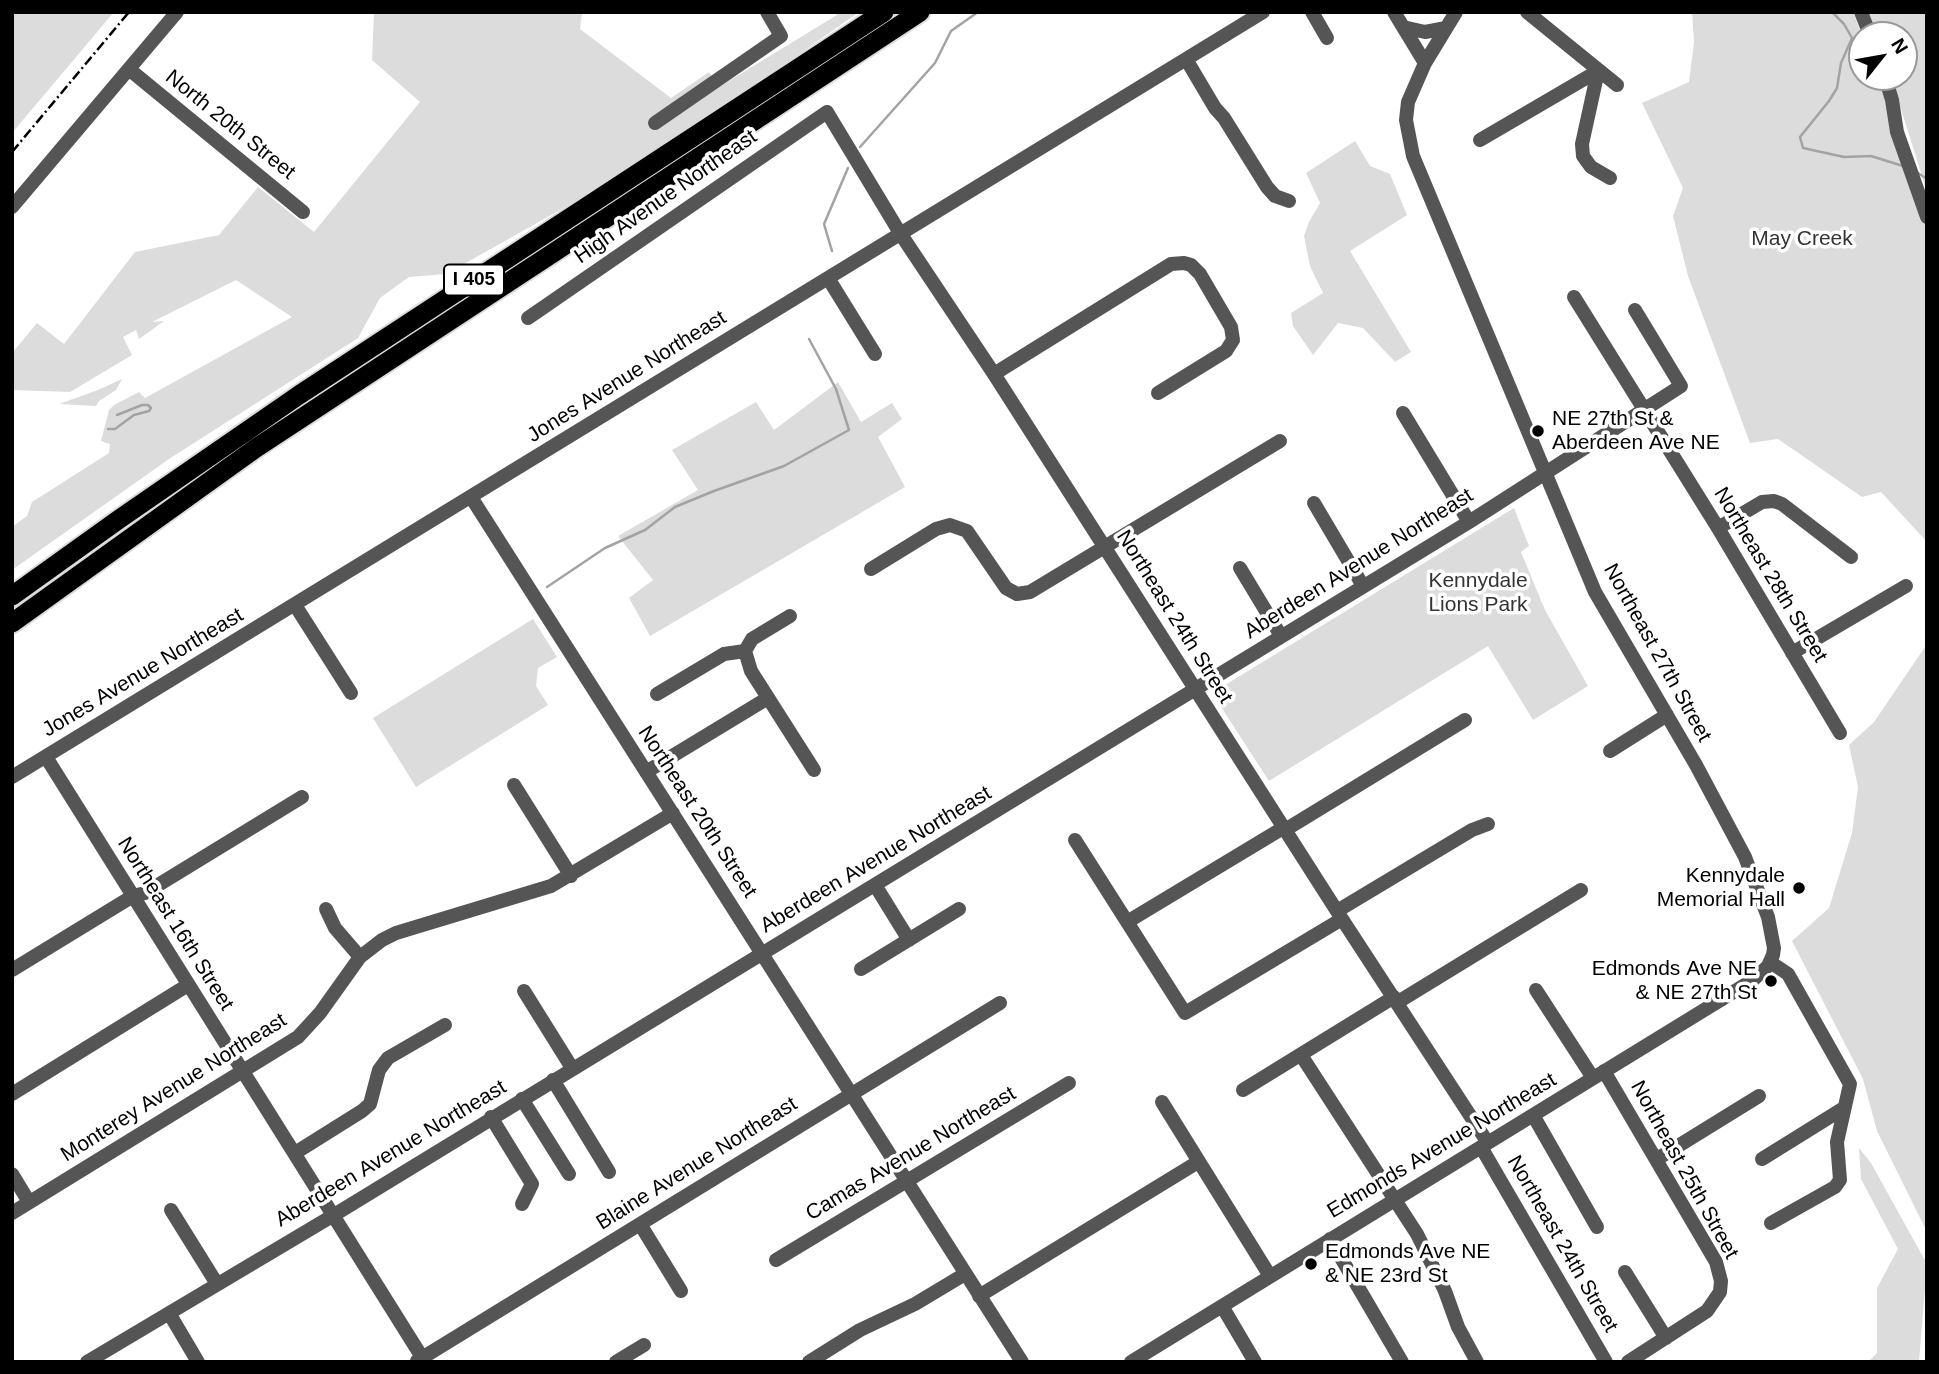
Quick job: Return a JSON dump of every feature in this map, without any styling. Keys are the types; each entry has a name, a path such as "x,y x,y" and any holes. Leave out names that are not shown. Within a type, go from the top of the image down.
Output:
{"highway":[{"name":"I 405","path":"12,596 299,396 884,12"},
{"name":"I 405","path":"12,623 162,514 316,408 920,12"},
{"path":"12,637 162,514"},
{"path":"12,590 69,554"}],"street":[{"path":"12,207 177,12"},
{"path":"655,123 781,36 767,12"},
{"name":"Jones Avenue Northeast","path":"12,777 1186,59 1247,16 1263,12"},
{"path":"1312,12 1327,38"},
{"path":"1394,12 1425,62 1457,12"},
{"path":"1527,12 1617,85"},
{"path":"1404,27 1425,32 1446,28"},
{"path":"1186,59 1267,187 1275,195 1289,201"},
{"name":"Northeast 27th Street","path":"1425,62 1408,102 1406,120 1413,156 1595,592 1738,841 1771,931 1774,948 1770,962 1786,971 1848,1077 1850,1084 1837,1142 1840,1180 1835,1187 1771,1223"},
{"name":"North 20th Street","path":"130,70 303,212"},
{"path":"1480,140 1598,71"},
{"path":"1598,71 1582,144 1583,156 1591,167 1610,178"},
{"path":"1888,91 1898,132 1924,211"},
{"name":"Northeast 24th Street","path":"827,112 900,233 994,374 1194,690 1396,1000 1484,1145 1606,1362"},
{"name":"High Avenue Northeast","path":"528,318 827,112"},
{"path":"994,374 1171,264 1184,263 1191,265 1200,274 1231,327 1233,340 1226,351 1158,393"},
{"path":"828,278 875,354"},
{"name":"Northeast 28th Street","path":"1574,297 1718,528 1840,733"},
{"name":"Aberdeen Avenue Northeast","path":"87,1362 334,1215 1469,522 1681,386 1635,310"},
{"path":"1403,413 1469,522"},
{"path":"871,569 936,529 950,525 967,531 1002,583 1017,594 1037,589 1280,441"},
{"name":"Northeast 20th Street","path":"471,497 1022,1362"},
{"path":"1718,528 1762,502 1774,501 1782,504 1851,557"},
{"path":"1314,503 1363,586"},
{"path":"1240,568 1282,636"},
{"path":"1792,653 1906,586"},
{"path":"295,605 351,693"},
{"path":"790,617 752,639 746,651 748,664 814,770"},
{"path":"657,694 724,654 746,651"},
{"path":"646,772 768,698"},
{"path":"1610,751 1667,715"},
{"path":"1128,922 1465,720"},
{"name":"Northeast 16th Street","path":"46,757 334,1215 421,1360"},
{"path":"514,785 571,876"},
{"path":"12,970 302,797"},
{"name":"Monterey Avenue Northeast","path":"12,1213 298,1037 320,1013 360,957 382,940 396,933 551,886 673,813"},
{"path":"1075,840 1185,1013 1472,830 1488,824"},
{"path":"875,885 909,940"},
{"path":"1243,1090 1580,890"},
{"path":"326,909 335,928 360,957"},
{"path":"861,969 960,909"},
{"name":"Northeast 27th Street","path":"1771,931 1784,953 1791,980"},
{"name":"Edmonds Avenue Northeast","path":"1132,1361 1761,975 1770,962"},
{"path":"12,1094 188,985"},
{"name":"Northeast 25th Street","path":"1536,990 1657,1159 1720,1271 1720,1292 1707,1311 1666,1338"},
{"path":"524,991 572,1068"},
{"name":"Blaine Avenue Northeast","path":"421,1360 1000,1003"},
{"path":"295,1153 370,1104 380,1070 388,1058 445,1025"},
{"path":"1301,1055 1395,1199 1433,1264 1458,1327 1477,1362"},
{"path":"553,1080 610,1172"},
{"name":"Camas Avenue Northeast","path":"776,1260 1069,1083"},
{"path":"1657,1159 1759,1096"},
{"path":"522,1099 569,1174"},
{"path":"1162,1102 1270,1276"},
{"path":"1762,1158 1844,1108"},
{"path":"1533,1115 1597,1227"},
{"path":"491,1117 532,1184 522,1204"},
{"path":"979,1296 1199,1161"},
{"path":"12,1174 29,1202"},
{"path":"171,1210 217,1284"},
{"path":"640,1224 681,1291"},
{"path":"1330,1239 1402,1362"},
{"path":"1625,1272 1666,1338 1628,1362"},
{"path":"809,1362 860,1330 915,1304 965,1274"},
{"path":"1222,1306 1255,1362"},
{"path":"169,1313 198,1362"},
{"path":"616,1362 644,1345"}],"green space":[{"path":"12,12 114,12 12,133"},
{"path":"374,12 582,12 580,29 671,98 709,72 719,87 837,15 836,12 859,12 644,163 446,274 409,277 380,298 358,338 169,459 12,570 12,527 27,516 32,502 109,453 110,444 101,441 109,410 114,405 139,392 145,398 292,317 236,280 152,322 164,321 139,339 136,330 123,337 132,355 70,392 12,390 12,353 37,323 64,344 135,252 219,235 258,187 314,232 420,102 372,60"},
{"name":"May Creek","path":"1692,12 1853,12 1856,21 1848,21 1848,91 1882,91 1910,186 1927,227 1927,542 1881,492 1862,497 1778,439 1750,443 1688,276 1673,216 1683,188 1642,103 1689,82 1694,42"},
{"path":"1867,12 1927,12 1927,192 1895,91 1918,91 1918,21 1871,21"},
{"path":"1355,141 1370,166 1390,174 1407,215 1350,251 1411,352 1395,362 1363,328 1338,323 1313,355 1293,326 1291,313 1323,293 1310,266 1304,236 1320,203 1306,173"},
{"path":"122,379 116,390 96,406 59,404 98,390"},
{"path":"838,382 861,422 892,403 902,419 878,437 905,487 650,636 629,598 653,580 618,536 698,490 672,450 756,402 774,430"},
{"name":"Kennydale Lions Park","path":"1514,508 1529,546 1521,552 1545,610 1588,686 1533,720 1488,646 1269,781 1212,693"},
{"path":"533,619 557,657 538,668 536,686 548,705 416,787 373,718"},
{"path":"1927,644 1927,1232 1877,1131 1863,1079 1792,941 1829,908 1852,833 1858,787 1849,745 1874,722"},
{"path":"1859,1148 1871,1163 1927,1264 1919,1362 1868,1362 1877,1353 1877,1288 1898,1249 1861,1179"}],"waterway":[{"path":"860,147 935,63 951,31 978,12"},
{"name":"May Creek","path":"1832,12 1844,24 1852,38 1841,63 1837,88 1800,137 1803,148 1844,157 1871,156 1903,166"},
{"path":"832,251 824,224 848,168"},
{"name":"May Creek","path":"1915,171 1927,179"},
{"path":"547,587 605,548 645,530 675,507 784,466 849,430 836,389 809,339"},
{"path":"108,429 115,429 134,415 151,408 142,405 117,415"}],"railway":[{"path":"12,152 129,12"}],"place":[{"name":"NE 27th St & Aberdeen Ave NE","path":"1538,431"},
{"name":"Kennydale Memorial Hall","path":"1799,888"},
{"name":"Edmonds Ave NE & NE 27th St","path":"1771,981"},
{"name":"Edmonds Ave NE & NE 23rd St","path":"1311,1264"}]}
